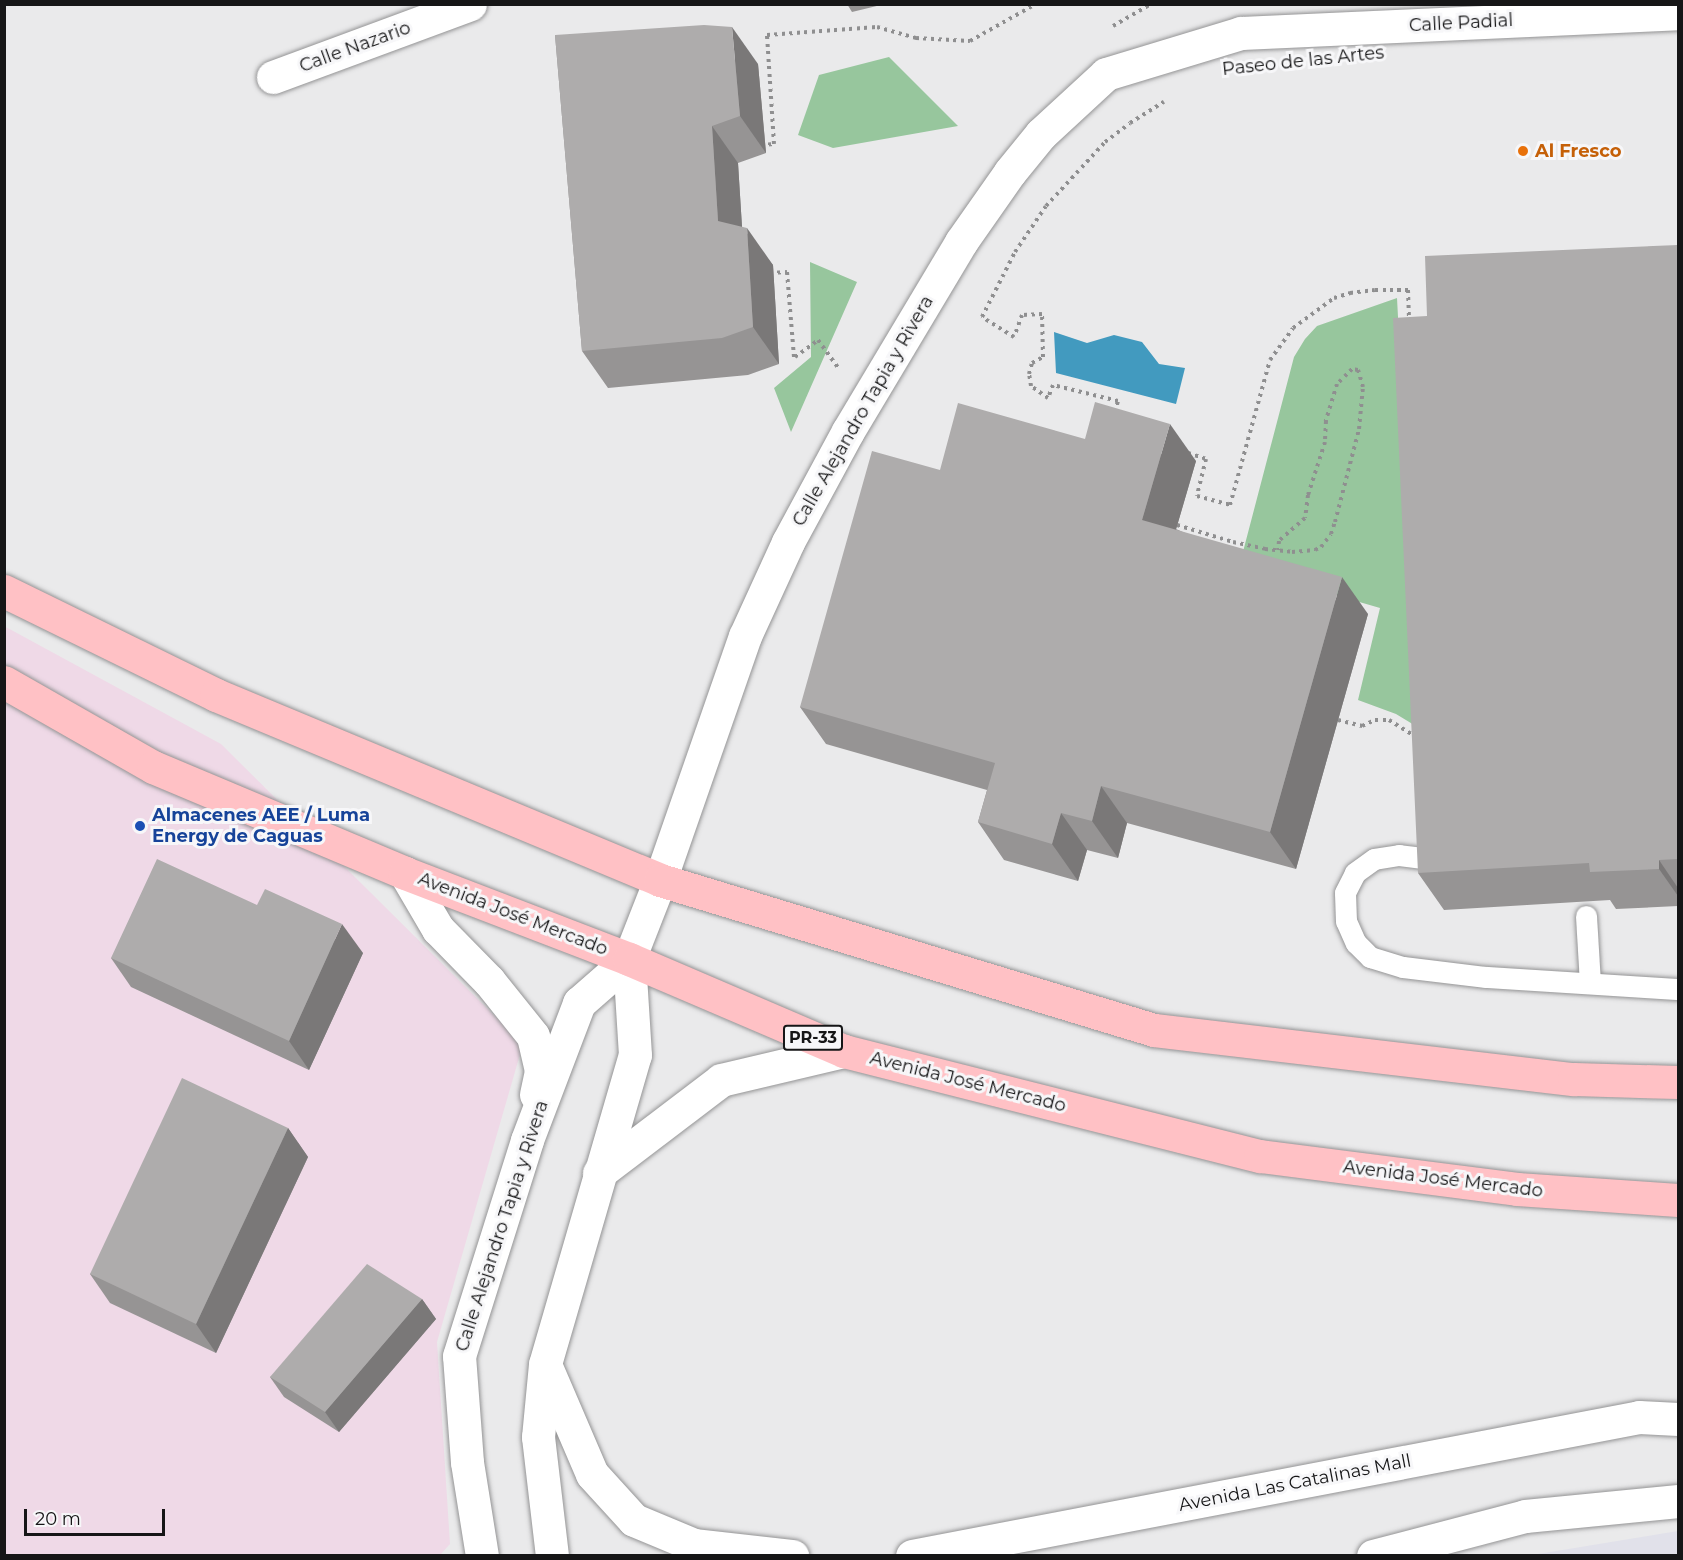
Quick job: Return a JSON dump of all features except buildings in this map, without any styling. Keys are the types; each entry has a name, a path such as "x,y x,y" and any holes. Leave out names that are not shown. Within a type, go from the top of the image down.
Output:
{"main road":[{"path":"4,591 216,695 660,880 1154,1030 1574,1079 1678,1082"},
{"name":"Avenida José Mercado","path":"4,682 153,767 405,873 629,959 844,1051 1260,1156 1516,1190 1678,1200"}],"street":[{"name":"Calle Nazario","path":"273,77 470,4"},
{"name":"Calle Padial","path":"1282,18 1678,13"},
{"name":"Calle Alejandro Tapia y Rivera","path":"552,1556 538,1437 545,1364 635,1055 629,959 660,880 745,636 788,542 890,361 961,242 1010,171 1041,134 1106,74 1241,33 1282,18"},
{"path":"405,873 438,928 489,981 533,1036 541,1071 527,1140"},
{"name":"Calle Alejandro Tapia y Rivera","path":"482,1556 475,1523 459,1356 527,1140 579,1003 629,959"},
{"path":"599,1173 721,1080 844,1051"},
{"path":"545,1364 592,1474 634,1520 694,1545 792,1556"},
{"name":"Avenida Las Catalinas Mall","path":"913,1555 1639,1417 1678,1419"},
{"path":"1373,1556 1525,1516 1678,1501"},
{"path":"458,1556 475,1523"}],"lane":[{"path":"1423,858 1399,855 1374,859 1355,873 1345,893 1346,921 1356,944 1370,957 1403,967 1476,976 1678,988"},
{"path":"1586,916 1590,983"}],"path":[{"path":"755,145 774,144 767,35 877,27 916,38 970,40 1036,4"},
{"path":"1113,421 1118,401 1053,385 1048,398 1031,386 1029,374 1032,363 1043,357 1042,314 1023,315 1014,337 982,317 1029,227 1053,197 1106,142 1130,123 1167,101"},
{"path":"766,273 787,272 794,358"},
{"path":"1185,453 1206,459 1197,496 1230,505 1270,360 1293,328 1334,298 1350,293 1375,290 1408,290 1409,325"},
{"path":"1177,525 1233,542 1278,550 1314,550 1331,534 1362,418 1360,409 1363,387 1358,369 1352,369 1337,384 1326,421 1325,442 1310,486 1305,518 1279,541 1278,550"},
{"path":"1338,720 1362,726 1375,720 1389,720 1418,738"}],"shaded area":[{"path":"4,626 221,744 523,1044 437,1342 450,1544 440,1555 5,1555"},
{"path":"1678,1531 1678,1555 1532,1555"}],"green space":[{"path":"889,57 958,126 833,148 798,135 819,75"},
{"path":"810,262 857,282 791,432 774,388 811,357"},
{"path":"1397,298 1409,525 1429,734 1396,714 1358,700 1380,608 1239,567 1294,357 1305,339 1317,326"}],"water":[{"path":"1054,332 1087,343 1114,335 1142,342 1159,364 1185,368 1176,404 1056,373"}],"place":[{"name":"Al Fresco","path":"1523,151"},
{"name":"Almacenes AEE / Luma Energy de Caguas","path":"140,826"}]}
